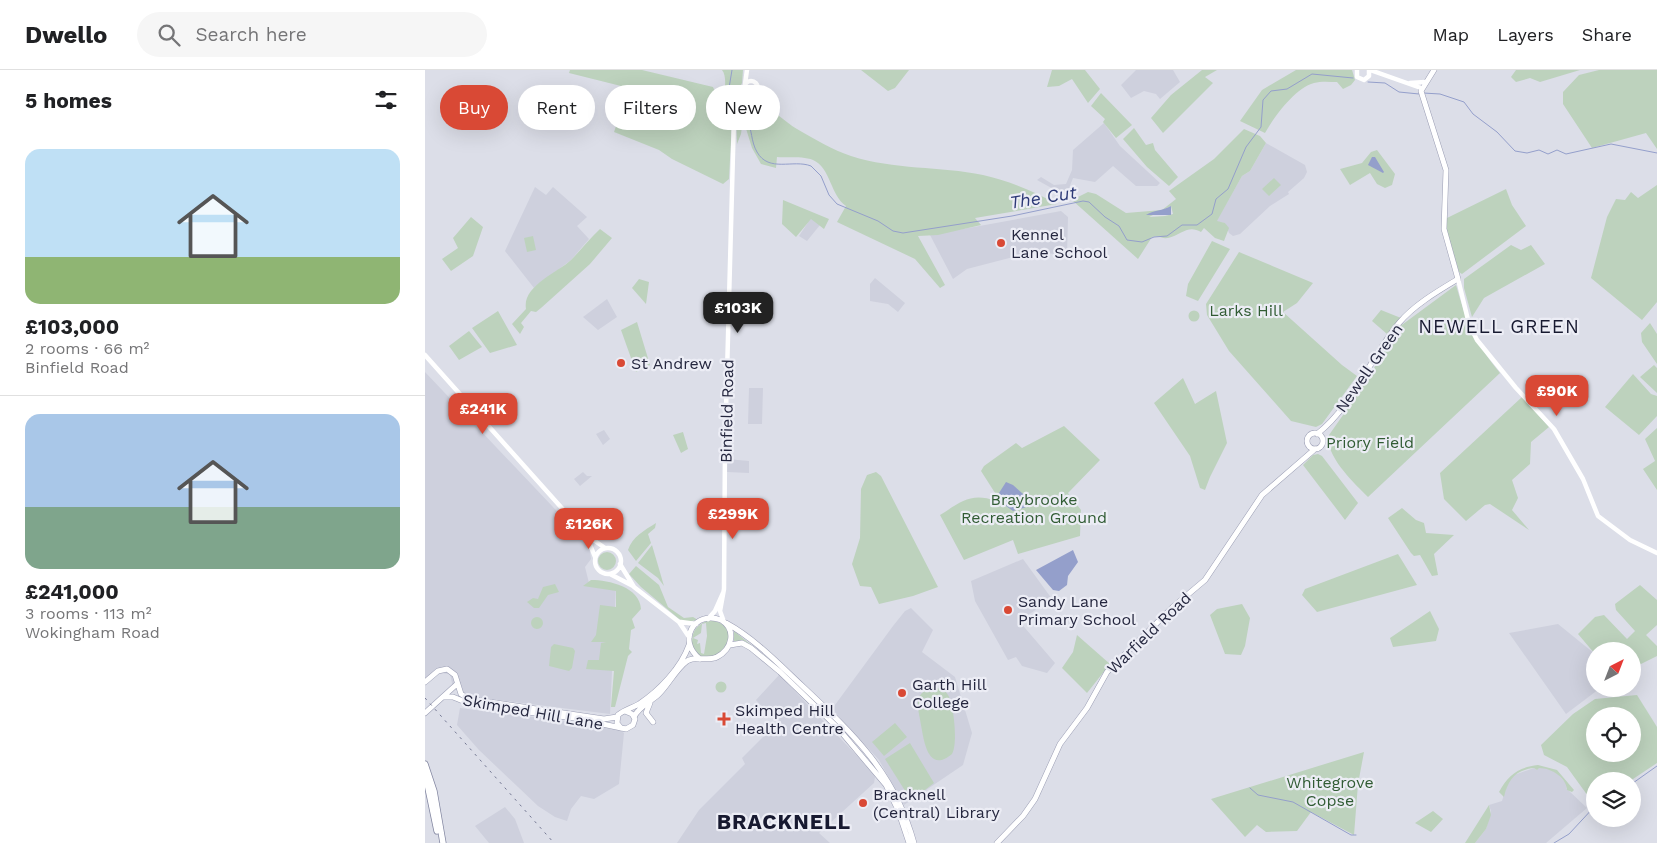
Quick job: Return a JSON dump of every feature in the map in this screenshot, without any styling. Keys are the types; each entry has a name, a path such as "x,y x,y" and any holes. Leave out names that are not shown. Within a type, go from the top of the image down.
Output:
{"highway":[{"path":"425,764 434,791 443,843"},
{"path":"425,774 431,794 439,843"}],"main road":[{"name":"Binfield Road","path":"747,70 754,82"},
{"name":"Binfield Road","path":"745,85 747,70"},
{"path":"1368,78 1369,70 1381,76 1407,82 1425,82"},
{"path":"1433,70 1421,89 1422,97 1446,170 1447,184 1443,229 1469,324 1477,340 1516,388 1555,429 1583,479 1598,516 1629,540 1657,553"},
{"path":"1356,71 1359,79 1381,76"},
{"path":"747,85 754,82 755,85"},
{"path":"1407,82 1421,89"},
{"name":"Binfield Road","path":"707,619 719,607 723,592 734,130"},
{"name":"Newell Green","path":"1323,438 1330,423 1400,321 1437,292 1458,279"},
{"path":"425,355 585,534 593,547 598,570 634,586 679,622 689,637"},
{"name":"Newell Green","path":"1317,434 1330,423"},
{"path":"1317,434 1323,438 1323,445 1315,449 1309,446 1309,436 1317,434"},
{"name":"Warfield Road","path":"1300,460 1309,446"},
{"name":"Warfield Road","path":"997,843 1023,816 1035,799 1060,744 1087,708 1107,672 1173,607 1205,580 1257,502 1300,460 1315,449"},
{"path":"585,534 605,548 615,551 620,558 620,564 634,586"},
{"path":"595,557 605,548"},
{"path":"610,574 620,564"},
{"path":"634,717 631,712 625,711 617,717 617,723 621,728 631,727 634,717 640,708 651,700 684,664 692,659 717,658 729,645 731,632 719,607"},
{"path":"679,622 696,624 707,619 717,618 725,622 783,668 866,748 898,797 914,843"},
{"path":"696,624 689,637 689,645 700,659"},
{"path":"729,645 744,643 762,656 842,732 885,785 898,810 909,843"},
{"name":"Skimped Hill Lane","path":"625,711 648,698 662,685 685,656 689,645"},
{"name":"Skimped Hill Lane","path":"425,682 444,669 454,674 463,696 478,701 604,719 617,717"},
{"path":"425,713 444,698 457,684"},
{"name":"Skimped Hill Lane","path":"444,698 453,698 473,705 574,718 621,728"},
{"path":"651,700 646,713 653,722"}],"shaded area":[{"path":"1136,70 1173,70 1180,82 1160,99 1156,94 1144,91 1131,98 1121,85"},
{"path":"1104,123 1120,146 1160,183 1157,186 1136,186 1113,166 1095,182 1073,178 1066,196 1037,180 1041,177 1054,185 1066,184 1072,170 1073,150"},
{"path":"1266,143 1305,165 1307,172 1304,178 1288,192 1289,194 1270,206 1240,234 1233,236 1229,233 1225,223 1216,222 1242,176 1250,171"},
{"path":"535,187 546,195 553,187 587,217 577,226 589,239 571,260 534,288 505,251"},
{"name":"Kennel Lane School","path":"1061,211 1068,217 1067,255 1033,252 967,269 953,279 930,235"},
{"path":"811,218 820,225 807,241 799,236"},
{"path":"875,278 905,303 898,312 888,304 870,301 870,284"},
{"path":"607,299 617,317 598,330 583,317"},
{"path":"425,372 589,545 591,559 585,567 589,583 616,586 610,714 473,697 453,688 450,674 439,673 425,685"},
{"path":"749,388 763,388 762,424 748,424"},
{"path":"604,430 610,439 603,445 596,434"},
{"path":"727,459 749,461 749,473 727,472"},
{"path":"583,472 587,476 592,476 580,486 574,479"},
{"name":"Sandy Lane Primary School","path":"1023,559 1052,599 1019,621 1055,663 1047,673 1022,666 1016,657 1008,660 975,601 971,581"},
{"name":"Garth Hill College","path":"911,608 933,630 922,652 955,677 972,733 963,765 904,805 879,760 832,709 893,626 905,611"},
{"path":"1558,624 1586,647 1587,698 1566,714 1509,633"},
{"path":"779,675 868,767 875,777 874,783 819,833 830,843 677,843 699,810 745,764 742,758 777,723 756,700"},
{"path":"460,708 615,727 624,733 619,784 594,799 581,796 571,809 567,821 555,817 538,806 479,750 457,725"},
{"path":"1534,768 1537,770 1537,768 1547,768 1556,772 1566,783 1568,787 1566,788 1586,809 1546,843 1475,843 1486,829 1491,811 1489,805 1502,801 1508,782 1514,775"},
{"path":"505,807 515,819 524,843 489,843 475,826"}],"green space":[{"path":"570,70 642,70 706,85 706,130 732,130 729,179 723,184 672,159 659,150 614,132 615,130 696,130 696,85 617,85 569,73"},
{"path":"722,70 743,70 741,85 725,85"},
{"path":"861,70 909,70 895,88 888,91"},
{"path":"1052,70 1085,70 1100,89 1088,103 1072,79 1059,86 1047,87"},
{"path":"1202,70 1217,70 1205,77 1213,83 1163,133 1151,118 1171,95"},
{"path":"1296,70 1352,70 1355,80 1351,85 1343,89 1337,82 1320,82 1307,86 1286,104 1265,133 1240,121 1262,90"},
{"path":"1516,70 1580,70 1540,82 1530,78 1516,82 1511,77"},
{"path":"1599,70 1657,70 1657,149 1646,133 1592,148 1563,104 1563,92 1579,75"},
{"path":"1101,93 1132,125 1116,138 1103,122 1105,119 1091,106"},
{"path":"780,117 803,133 851,156 884,164 983,175 1021,187 1057,204 975,218 981,225 938,235 918,236 945,285 940,288 915,259 837,222 846,206 837,195 819,164 805,158 777,157 776,168 761,164 752,148 746,130 780,130"},
{"path":"1134,128 1146,145 1153,143 1155,150 1178,177 1169,186 1147,167 1123,139"},
{"path":"1244,129 1260,136 1266,143 1250,171 1242,176 1217,221 1225,223 1229,228 1224,241 1215,238 1204,228 1201,232 1192,229 1168,238 1152,237 1138,259 1072,200 1088,192 1096,194 1126,213 1162,210 1176,199 1169,191 1214,159","holes":["1171,206 1173,214 1165,216 1149,217"]},
{"path":"737,130 742,130 741,134 737,144"},
{"path":"1377,150 1395,174 1392,185 1385,188 1377,184 1370,173 1350,185 1340,169 1362,163 1371,152"},
{"path":"1274,178 1281,185 1269,196 1262,189"},
{"path":"1657,185 1657,302 1642,320 1591,278 1607,217 1616,199 1625,200 1631,192 1638,198"},
{"path":"1506,189 1512,205 1526,226 1462,274 1459,272 1447,231 1447,218"},
{"path":"783,200 829,219 824,229 811,219 796,237 782,224"},
{"path":"471,217 483,227 473,256 451,271 442,259 458,248 453,238"},
{"path":"600,229 612,238 590,264 536,312 531,311 521,323 524,327 520,334 512,324 526,309 529,293 571,260"},
{"path":"533,236 536,250 527,252 524,238"},
{"path":"1212,241 1230,249 1198,301 1186,296 1188,284"},
{"path":"1511,245 1521,250 1531,245 1545,264 1484,298 1472,317 1464,288 1464,279"},
{"name":"Larks Hill","path":"1239,252 1313,283 1297,303 1283,312 1357,376 1322,424 1316,427 1291,421 1229,351 1207,315 1206,304"},
{"path":"639,279 649,282 646,304 632,288"},
{"name":"Priory Field","path":"1456,285 1464,311 1478,342 1500,373 1368,497 1336,460 1331,451 1329,435 1360,391 1399,327"},
{"path":"753,310 767,311 767,321 752,319"},
{"path":"1194,310 1200,316 1194,322 1188,316"},
{"path":"1381,310 1401,318 1387,334 1372,321"},
{"path":"498,311 517,345 490,353 472,328"},
{"path":"637,322 650,365 636,372 621,330"},
{"path":"1650,323 1657,334 1657,364 1642,342 1641,333"},
{"path":"469,331 482,347 459,360 449,346"},
{"path":"1654,365 1657,368 1657,393 1640,377"},
{"path":"1633,374 1651,394 1657,396 1657,416 1639,435 1605,407"},
{"path":"1183,378 1195,404 1216,391 1227,443 1205,490 1200,488 1190,456 1154,403"},
{"path":"1522,397 1549,427 1531,442 1530,464 1512,480 1518,498 1512,510 1529,530 1490,504 1485,505 1466,521 1444,499 1440,473"},
{"name":"Braybrooke Recreation Ground","path":"1064,426 1100,460 1068,493 1081,510 1080,536 1018,554 1013,540 964,560 940,515 960,502 973,498 987,498 996,501 997,496 981,471 984,466 1016,443 1022,448"},
{"path":"1657,428 1657,490 1643,469 1655,461 1645,439"},
{"path":"683,432 688,449 681,453 673,435"},
{"path":"1318,454 1322,456 1358,503 1345,520 1303,465 1313,455"},
{"path":"876,472 881,476 938,587 913,596 879,604 871,587 860,586 852,564 860,538 861,489 867,475"},
{"path":"1402,508 1416,520 1424,523 1426,533 1454,535 1434,554 1438,575 1432,576 1420,555 1414,556 1411,553 1388,518"},
{"path":"656,523 655,528 648,534 651,543 636,561 628,550 630,545 639,534"},
{"path":"652,545 664,586 658,578 638,563"},
{"path":"607,552 613,555 616,561 613,567 607,570 601,567 598,561 601,555"},
{"path":"1398,554 1417,585 1317,612 1302,595 1305,589"},
{"path":"636,566 659,585 668,607 684,618 693,617 698,620 686,622 679,619 641,587 629,574"},
{"path":"591,580 614,583 629,590 639,601 641,609 632,619 635,628 631,630 629,649 632,652 628,656 615,707 611,707 614,671 586,669 588,660 599,660 601,643 606,642 591,642 596,635 600,605 616,607 616,591 583,586"},
{"path":"555,584 559,592 548,595 539,608 534,608 527,602 533,598 538,599 543,587"},
{"path":"1640,585 1657,600 1657,625 1646,635 1657,646 1657,656 1641,664 1641,642 1586,643 1578,634 1595,617 1604,615 1627,639 1635,631 1616,610 1615,604"},
{"path":"1242,604 1250,618 1245,646 1241,655 1225,654 1210,615 1217,609"},
{"path":"1430,611 1439,629 1436,641 1393,647 1390,638"},
{"path":"535,617 539,617 543,623 539,629 535,629 531,625 531,621"},
{"path":"709,620 721,623 727,629 729,637 723,651 716,656 708,658 700,656 692,647 693,637 695,630 697,627 700,625","holes":["706,623 707,636 704,654 701,653 700,643 697,644 698,640 693,638 701,633 702,624"]},
{"path":"734,631 811,696 745,641 734,641"},
{"path":"1077,635 1110,664 1087,693 1062,668 1073,652"},
{"path":"554,644 573,648 575,651 572,668 569,671 549,666 551,647"},
{"path":"721,681 727,687 721,693 715,687"},
{"path":"931,687 941,689 948,695 955,724 955,742 952,754 944,759 937,760 932,758 926,746 918,707 919,697"},
{"path":"1639,698 1657,727 1657,763 1641,774 1641,772 1586,772 1586,793 1567,767 1544,755 1541,745 1573,714 1595,699"},
{"path":"895,723 907,737 884,756 872,742"},
{"path":"910,743 934,783 921,793 919,791 909,797 885,759"},
{"name":"Whitegrove Copse","path":"1364,752 1358,784 1354,835 1311,812 1297,831 1266,832 1257,825 1245,837 1211,799"},
{"path":"1538,765 1557,770 1574,790 1572,792 1567,790 1565,782 1554,772 1544,768 1537,770 1534,768 1522,771 1513,777 1504,797 1499,792 1506,781 1515,773"},
{"path":"1489,805 1491,815 1486,829 1475,843 1465,843"},
{"path":"1433,811 1443,819 1431,832 1415,823"}],"water":[{"path":"1372,157 1375,157 1383,173 1368,165"},
{"path":"1171,206 1171,215 1146,215 1165,209"},
{"path":"1006,482 1013,485 1030,500 1030,506 1013,511 1002,503 999,493"},
{"path":"1073,550 1078,562 1068,576 1067,585 1059,591 1053,590 1036,570"}],"waterway":[{"name":"The Cut","path":"730,85 732,70"},
{"name":"The Cut","path":"751,130 755,148 762,158 775,164 804,164 811,166 821,176 829,195 837,204 878,221 893,231 903,233 1012,216 1083,201 1089,202 1105,217 1119,226 1127,240 1142,242 1154,237 1167,236 1182,225 1197,225 1212,214 1216,199 1228,189 1246,147 1261,127 1263,100 1271,91 1287,89 1312,74 1353,78"},
{"name":"The Cut","path":"1368,82 1385,83 1399,92 1419,94"},
{"name":"The Cut","path":"1423,93 1440,94 1464,102 1473,114 1497,132 1515,151 1527,153 1539,150 1548,154 1557,150 1566,154 1611,144 1657,153"},
{"path":"1641,777 1657,766"},
{"path":"1250,788 1258,795 1293,802 1351,835 1356,835"},
{"path":"1554,843 1569,834 1586,816"}],"railway":[{"path":"425,698 554,843"}],"place":[{"name":"Kennel Lane School","path":"1001,243"},
{"name":"St Andrew","path":"621,363"},
{"name":"Sandy Lane Primary School","path":"1008,610"},
{"name":"Garth Hill College","path":"902,693"},
{"name":"Skimped Hill Health Centre","path":"724,719"},
{"name":"Bracknell (Central) Library","path":"863,803"}],"district":[{"name":"NEWELL GREEN","path":"1499,326"},
{"name":"BRACKNELL","path":"784,821"}]}
